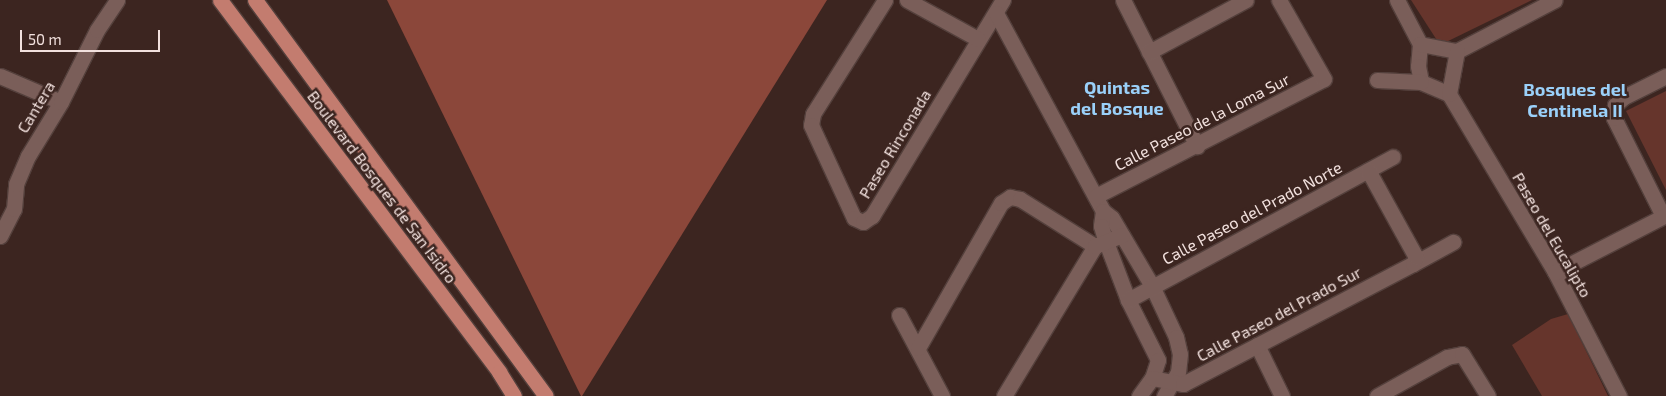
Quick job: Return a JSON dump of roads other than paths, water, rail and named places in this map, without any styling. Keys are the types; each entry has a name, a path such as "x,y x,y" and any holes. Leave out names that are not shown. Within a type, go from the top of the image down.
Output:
{"main road":[{"name":"Boulevard Bosques de San Isidro","path":"220,0 499,372 514,396"},
{"name":"Boulevard Bosques de San Isidro","path":"255,0 546,396"}],"street":[{"name":"Cantera","path":"0,236 14,210 16,184 28,156 61,102 97,30 116,0"},
{"name":"Paseo Rinconada","path":"885,0 813,114 811,125 854,218 863,222 872,216 999,6"},
{"path":"907,0 978,39"},
{"path":"1123,0 1197,146"},
{"path":"1149,52 1246,0"},
{"name":"Calle Paseo de la Loma Sur","path":"1096,196 1197,146 1324,79 1279,0"},
{"path":"1397,0 1420,44 1418,66 1422,82"},
{"path":"1420,44 1457,51 1555,0"},
{"path":"999,6 1103,211 1112,218 1152,286 1176,336 1179,363 1164,396"},
{"path":"1377,80 1422,82 1450,94 1457,51"},
{"path":"0,76 61,102"},
{"path":"1554,272 1665,215 1614,118 1615,105 1624,97 1666,76"},
{"name":"Paseo del Eucalipto","path":"1450,94 1554,272 1619,396"},
{"name":"Calle Paseo del Prado Norte","path":"1128,300 1393,157"},
{"path":"1368,170 1415,260"},
{"path":"918,348 1001,204 1010,197 1020,199 1101,244"},
{"path":"1103,211 1101,244 1155,350 1158,360 1152,378 1140,396"},
{"path":"1004,396 1101,244 1122,235"},
{"name":"Calle Paseo del Prado Sur","path":"1152,378 1183,384 1415,260 1453,242"},
{"path":"899,315 942,396"},
{"path":"1257,345 1282,396"},
{"path":"1377,396 1447,357 1462,354 1488,396"}],"district":[{"name":"Quintas del Bosque","path":"1117,98"},
{"name":"Bosques del Centinela II","path":"1575,100"}]}
